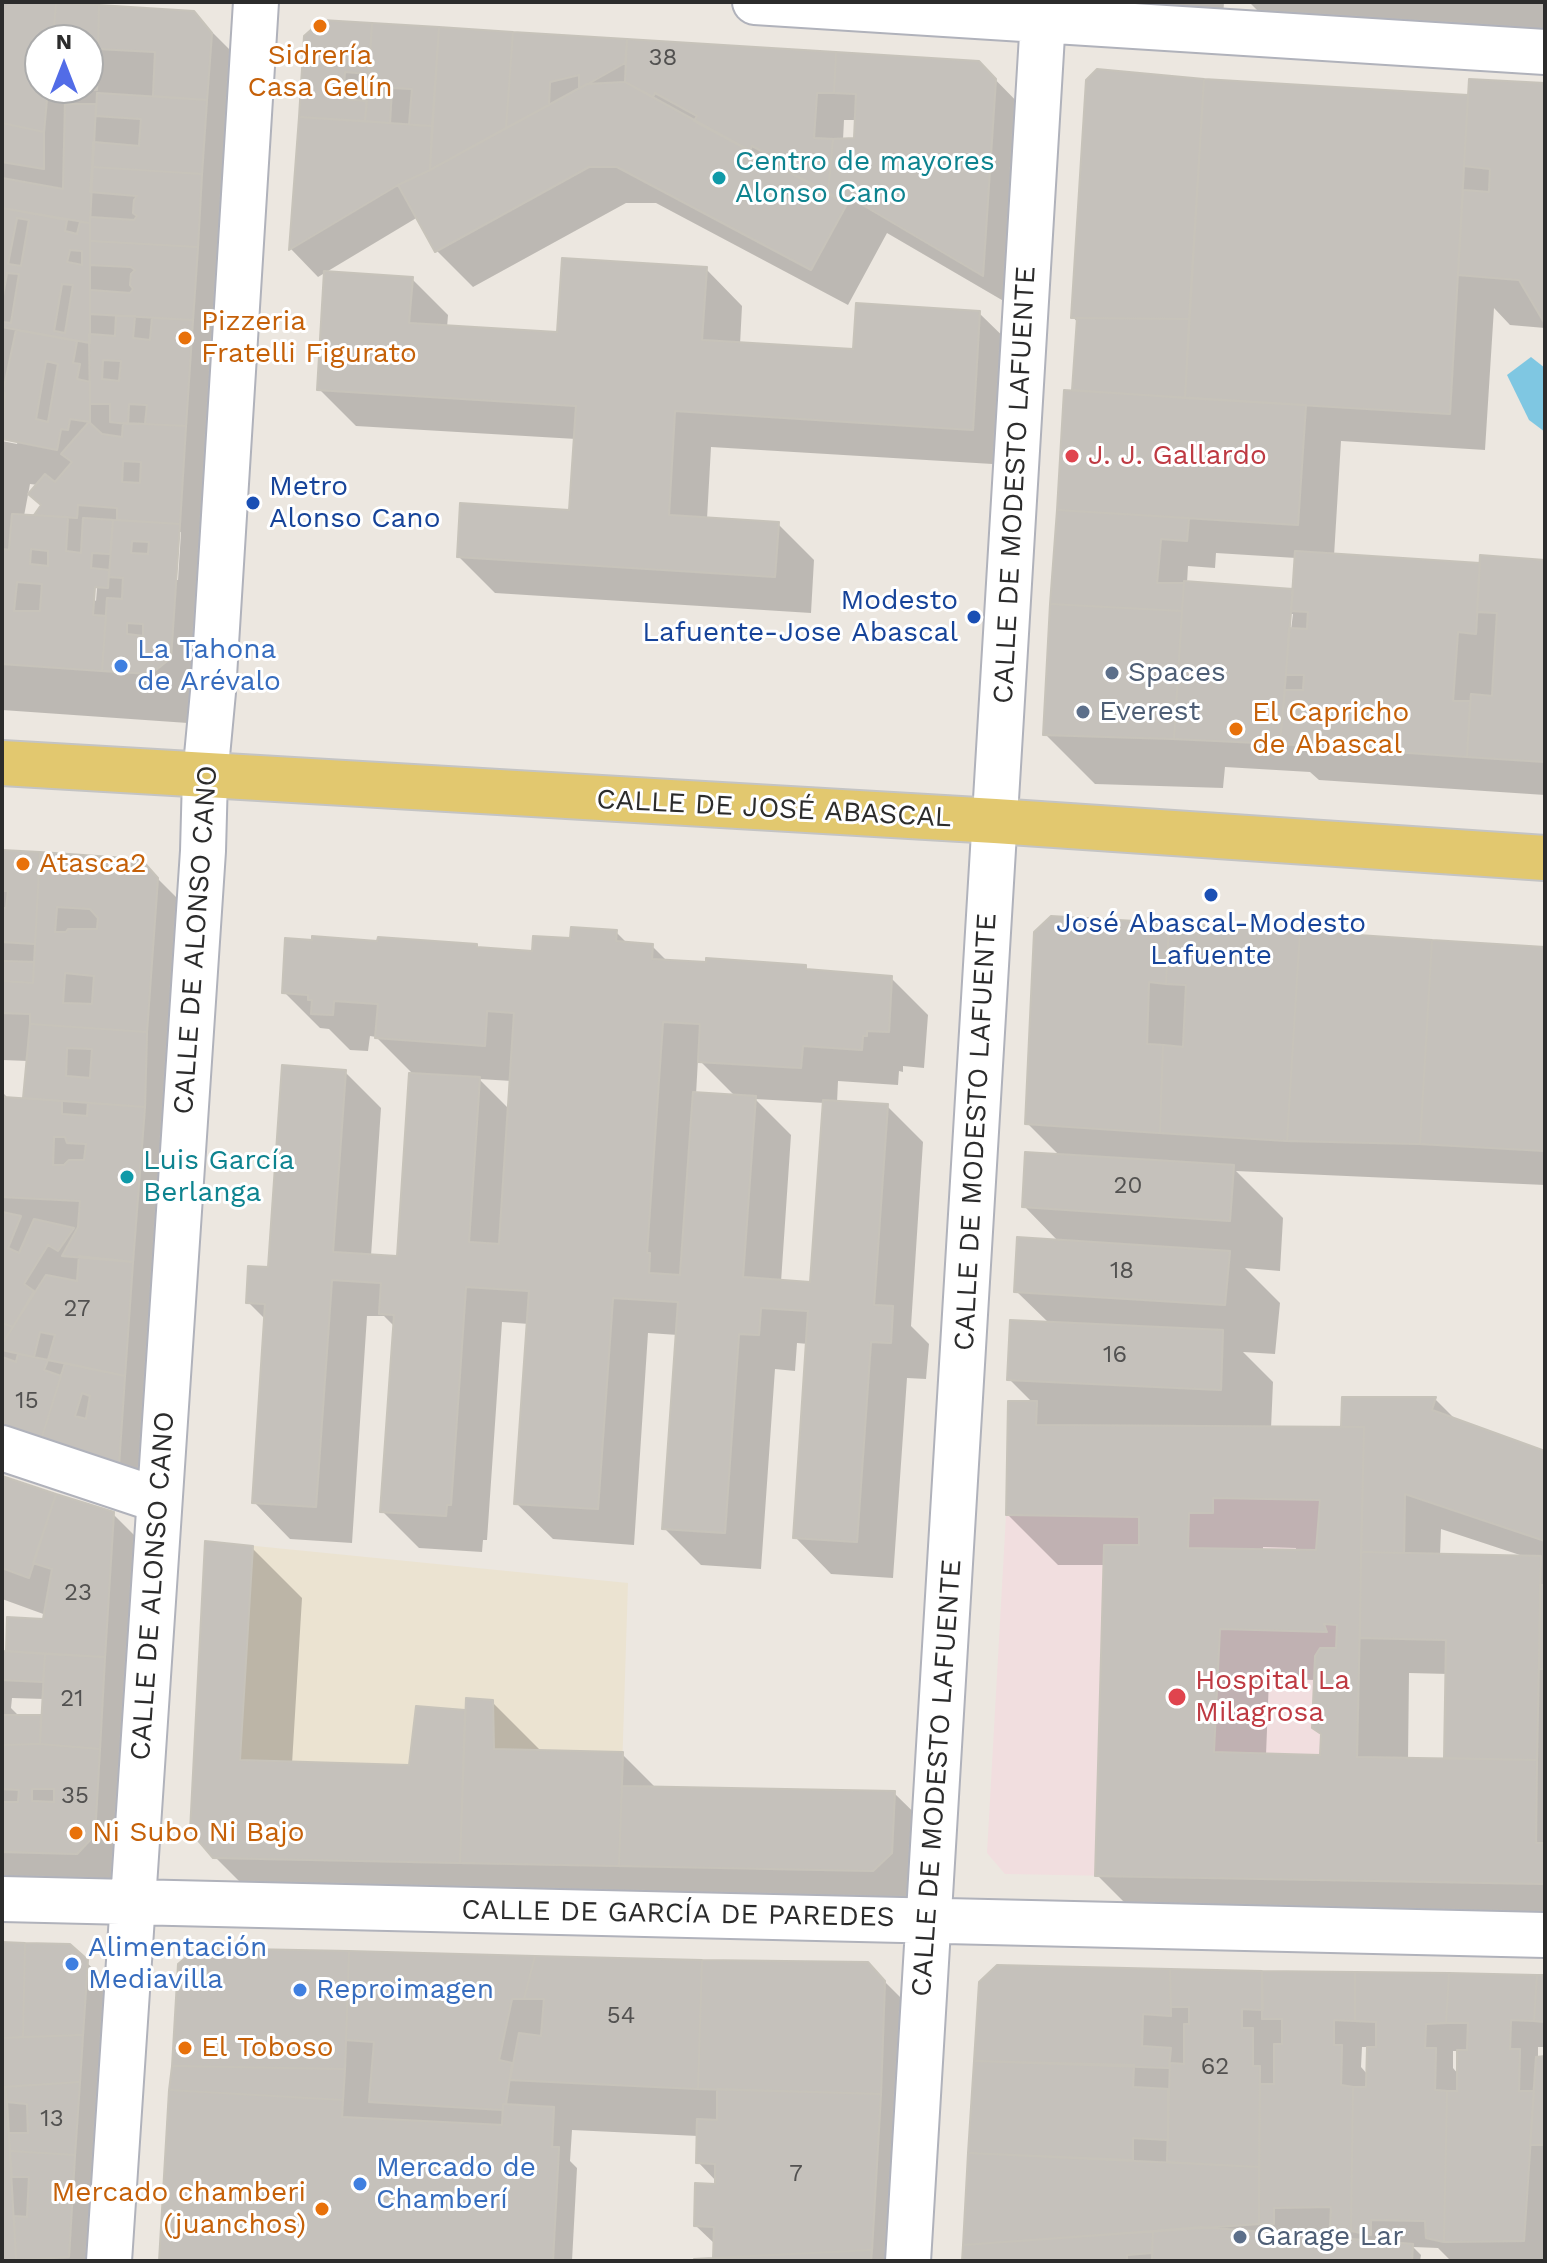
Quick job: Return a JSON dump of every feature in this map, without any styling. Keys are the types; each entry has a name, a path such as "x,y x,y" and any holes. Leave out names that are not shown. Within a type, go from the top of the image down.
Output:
{"main road":[{"name":"CALLE DE JOSÉ ABASCAL","path":"2,763 995,821 1545,858"}],"street":[{"name":"CALLE DE ALONSO CANO","path":"109,2261 256,2"},
{"path":"755,2 1044,11 1545,52"},
{"name":"CALLE DE MODESTO LAFUENTE","path":"908,2261 1044,11"},
{"path":"2,1448 158,1500"},
{"name":"CALLE DE GARCÍA DE PAREDES","path":"2,1899 1545,1935"}],"shaded area":[{"name":"Hospital La Milagrosa","path":"1008,1401 1037,1401 1037,1425 1364,1427 1357,1757 1537,1760 1536,1842 1545,1843 1545,1884 1005,1874 987,1853 1006,1515"},
{"path":"205,1541 628,1583 619,1866 213,1858 190,1831"}],"water":[{"path":"1531,357 1545,368 1545,432 1529,420 1507,375"}],"building":[{"path":"2,2 56,3 54,24 24,24 24,104 47,104 44,132 2,123"},
{"path":"56,3 99,5 99,24 54,24"},
{"path":"99,5 194,11 212,33 207,100 153,96 155,52 104,49 104,24 99,24"},
{"path":"322,20 372,23 369,74 345,72 343,99 367,101 365,121 299,117 304,36"},
{"path":"372,23 439,27 432,126 409,125 412,89 392,88 390,123 365,121"},
{"path":"439,27 513,32 506,128 430,170"},
{"path":"513,32 627,39 625,63 579,89 579,75 550,82 549,105 506,128"},
{"path":"627,39 836,52 834,93 817,93 814,138 833,139 828,192 787,171 790,166 752,146 750,151 694,121 697,116 655,93 653,97 625,82"},
{"path":"836,52 979,61 996,79 983,276 851,198 847,204 828,192 833,139 854,138 856,94 834,93"},
{"path":"1097,69 1204,79 1189,319 1071,318 1086,80"},
{"path":"1204,79 1468,95 1450,414 1185,398"},
{"path":"1469,79 1545,83 1545,324 1519,280 1458,275 1463,190 1489,192 1490,169 1464,166"},
{"name":"Centro de mayores Alonso Cano","path":"625,82 847,204 811,270 617,167 589,167 435,252 398,185 587,84"},
{"path":"104,93 207,100 202,174 92,167 93,142 139,146 141,119 96,116 97,104 104,104"},
{"path":"65,104 96,104 90,223 2,208 2,178 63,189"},
{"path":"299,117 432,126 430,170 398,185 289,250"},
{"path":"2,123 44,132 44,169 2,162"},
{"path":"92,167 202,174 198,247 90,241 90,217 134,220 137,216 133,213 137,196 90,192"},
{"path":"2,208 67,220 65,231 77,234 80,222 90,223 90,343 2,327 2,322 11,323 19,274 7,273 2,301","holes":["17,218 29,220 21,266 8,264","70,250 82,251 82,265 67,262","62,284 73,285 65,333 54,331"]},
{"path":"90,241 198,247 193,320 90,314 90,290 130,293 133,289 130,285 131,274 135,270 131,267 90,265"},
{"path":"562,258 707,267 702,340 853,349 856,303 980,311 973,430 675,411 669,515 779,522 775,577 457,557 460,503 569,510 576,406 317,390 324,271 413,277 409,323 557,332"},
{"path":"116,316 135,316 133,338 150,340 152,318 193,320 186,426 145,424 147,405 129,404 128,424 110,422 110,404 90,404 89,334 115,336","holes":["103,360 121,361 119,381 102,379"]},
{"path":"1077,318 1189,319 1185,398 1072,390"},
{"path":"16,330 77,341 73,363 80,364 77,379 90,382 90,422 70,419 68,430 61,429 57,450 2,439 3,392","holes":["46,361 58,364 48,422 36,419"]},
{"path":"1064,390 1306,405 1298,525 1057,510"},
{"path":"89,422 102,434 122,437 123,423 186,426 180,524 117,520 117,508 78,505 77,518 34,515 41,505 28,494 45,474 55,482 72,462 61,454","holes":["123,461 141,462 140,483 122,482"]},
{"path":"1057,510 1189,518 1187,541 1161,539 1157,583 1184,583 1182,611 1050,604"},
{"path":"12,514 68,517 66,551 81,553 83,518 113,520 110,554 92,553 91,568 109,570 108,588 95,587 93,615 106,616 102,671 2,664 2,549 9,550","holes":["31,549 48,551 48,566 30,564","17,582 42,584 40,611 14,611"]},
{"path":"113,520 180,524 171,658 151,674 102,671 107,598 122,599 123,578 109,577","holes":["132,541 149,542 148,554 131,553","127,623 143,624 143,636 127,634"]},
{"path":"1295,551 1480,563 1476,634 1458,632 1453,701 1470,701 1467,757 1280,744 1285,690 1303,690 1304,675 1286,675 1289,628 1307,629 1308,612 1291,611"},
{"path":"1480,555 1545,560 1545,762 1467,757 1471,694 1492,696 1497,613 1477,612"},
{"path":"1184,581 1293,589 1280,744 1174,739"},
{"name":"Spaces","path":"1050,604 1182,611 1174,739 1043,735"},
{"path":"2,850 40,852 35,944 2,942 2,908 6,908 8,891 2,891"},
{"path":"40,852 141,859 158,878 147,1032 30,1024 30,1014 2,1013 2,981 33,983","holes":["57,907 90,909 98,918 97,929 55,932","65,973 94,976 92,1004 63,1003"]},
{"path":"1051,916 1169,923 1166,984 1149,982 1147,1044 1163,1045 1160,1133 1025,1124 1034,932"},
{"path":"1169,923 1300,931 1287,1141 1160,1133 1163,1045 1183,1047 1186,985 1166,984"},
{"path":"571,927 617,930 616,941 653,944 652,959 706,962 706,958 806,965 806,969 892,976 889,1032 867,1031 867,1036 863,1036 862,1050 803,1046 801,1068 698,1062 700,1024 663,1022 647,1253 650,1253 649,1273 680,1275 693,1092 756,1096 743,1277 810,1282 823,1100 888,1104 874,1305 893,1306 891,1343 871,1342 857,1542 793,1538 808,1311 761,1308 759,1335 739,1334 725,1533 662,1529 678,1302 613,1298 598,1509 514,1504 529,1291 466,1287 451,1505 447,1505 446,1516 380,1512 394,1315 379,1314 381,1283 332,1280 316,1507 252,1503 265,1304 246,1303 248,1266 268,1267 282,1065 346,1070 333,1252 397,1256 409,1073 480,1077 469,1242 499,1244 514,1013 487,1011 485,1046 375,1038 378,1004 334,1001 333,1015 311,1014 312,1000 308,1000 308,995 282,993 285,938 312,940 312,936 377,941 378,937 532,951 533,936 570,938"},
{"path":"1300,931 1432,940 1420,1144 1287,1141"},
{"path":"1432,940 1545,947 1545,1151 1420,1144"},
{"path":"2,961 34,962 33,983 2,981"},
{"path":"30,1024 147,1032 145,1107 23,1098","holes":["67,1048 92,1049 90,1078 66,1076"]},
{"path":"2,1092 4,1097 62,1101 62,1114 87,1116 88,1103 145,1107 133,1262 62,1256 78,1227 80,1201 2,1197","holes":["54,1137 65,1137 67,1143 86,1144 84,1160 53,1165"]},
{"path":"1025,1152 1234,1165 1230,1221 1022,1207"},
{"path":"2,1212 21,1216 8,1248 19,1253 34,1219 74,1228 58,1251 48,1245 24,1284 34,1291 13,1327 2,1323"},
{"path":"1017,1237 1230,1251 1225,1305 1014,1292"},
{"path":"79,1256 133,1262 125,1376 48,1360 55,1335 40,1332 34,1357 2,1350 2,1344 46,1275 77,1281"},
{"path":"1010,1320 1223,1330 1221,1390 1007,1380"},
{"path":"2,1323 13,1327 2,1344"},
{"path":"18,1354 48,1360 44,1370 61,1376 41,1440 2,1427 2,1357 16,1362"},
{"path":"65,1363 125,1376 119,1466 41,1440","holes":["82,1393 90,1396 86,1419 75,1416"]},
{"path":"1342,1397 1436,1397 1432,1410 1545,1451 1545,1541 1405,1494 1404,1553 1361,1552 1364,1427 1341,1427"},
{"name":"Hospital La Milagrosa","path":"1008,1401 1037,1401 1036,1425 1364,1427 1357,1757 1537,1760 1536,1843 1545,1843 1545,1884 1095,1876 1104,1545 1139,1545 1139,1517 1006,1515","holes":["1213,1498 1320,1500 1316,1550 1188,1548 1189,1513 1213,1513","1324,1624 1337,1625 1336,1648 1320,1648 1315,1656 1312,1728 1321,1734 1320,1755 1214,1752 1220,1629 1327,1632"]},
{"path":"2,1476 56,1494 29,1578 2,1568"},
{"path":"56,1494 114,1512 105,1657 6,1651 7,1617 43,1619 52,1569 33,1563"},
{"path":"205,1541 253,1546 240,1760 409,1765 416,1706 465,1710 460,1863 213,1858 190,1831"},
{"path":"1361,1552 1541,1556 1537,1760 1444,1758 1446,1640 1360,1638"},
{"path":"1540,1585 1545,1585 1545,1669 1539,1669"},
{"path":"2,1651 45,1654 43,1682 2,1680"},
{"path":"45,1654 105,1657 100,1749 40,1744"},
{"path":"466,1698 493,1700 494,1749 623,1752 619,1866 460,1863"},
{"path":"2,1715 41,1715 40,1744 2,1745"},
{"path":"40,1744 100,1749 95,1835 77,1854 2,1852 2,1802 18,1802 19,1790 2,1789 2,1745","holes":["32,1789 54,1789 54,1802 32,1801"]},
{"path":"622,1786 895,1791 892,1853 873,1871 619,1866"},
{"path":"2,1942 25,1943 23,2037 2,2038"},
{"path":"25,1943 70,1944 88,1960 83,2035 23,2037"},
{"path":"197,1948 349,1951 345,2069 172,2066 178,1964"},
{"path":"349,1951 535,1956 524,1999 512,1999 499,2060 512,2063 503,2110 369,2102 374,2042 346,2040"},
{"path":"535,1956 702,1960 698,2089 510,2080 519,2033 541,2036 544,1999 524,1999"},
{"path":"702,1960 868,1962 885,1981 881,2094 698,2089"},
{"path":"997,1965 1170,1969 1171,2016 1143,2014 1142,2046 1171,2048 1169,2068 974,2061 979,1982"},
{"path":"1170,1969 1262,1971 1263,2010 1242,2009 1242,2028 1253,2028 1253,2066 1260,2066 1259,2167 1167,2162 1170,2063 1184,2064 1184,2024 1189,2024 1189,2007 1171,2007"},
{"path":"1262,1971 1355,1972 1355,2021 1334,2020 1334,2045 1342,2045 1341,2085 1353,2087 1351,2231 1330,2228 1331,2207 1274,2208 1274,2224 1259,2224 1260,2084 1274,2084 1274,2044 1282,2044 1282,2019 1262,2019"},
{"path":"1355,1972 1449,1973 1446,2023 1426,2024 1425,2048 1436,2048 1435,2090 1447,2091 1444,2242 1426,2238 1425,2221 1371,2220 1371,2235 1351,2231 1353,2087 1366,2087 1367,2047 1376,2047 1376,2022 1355,2021"},
{"path":"1449,1973 1537,1975 1534,2021 1511,2020 1510,2049 1520,2049 1519,2091 1534,2091 1524,2241 1444,2242 1447,2091 1457,2091 1457,2050 1467,2050 1468,2023 1446,2023"},
{"path":"1537,1975 1545,1975 1545,2022 1534,2021"},
{"path":"83,2035 80,2082 2,2087 2,2038"},
{"path":"1545,2056 1545,2145 1530,2145 1536,2057"},
{"path":"974,2061 1134,2065 1133,2087 1168,2089 1168,2140 1133,2138 1133,2160 968,2153"},
{"path":"172,2066 345,2069 343,2100 169,2090"},
{"path":"80,2082 75,2155 10,2151 9,2133 28,2133 27,2104 7,2102 5,2087"},
{"path":"2,2087 5,2087 7,2102 16,2260 2,2261"},
{"path":"717,2089 881,2094 872,2250 713,2258 714,2227 694,2226 695,2183 715,2184 715,2164 696,2163 697,2119 717,2120"},
{"name":"Mercado de Chamberí","path":"169,2090 343,2100 342,2117 502,2125 503,2104 554,2107 552,2147 559,2147 553,2261 159,2261"},
{"path":"10,2151 75,2155 69,2257 16,2260 14,2216 27,2217 29,2177 12,2177"},
{"path":"968,2153 1259,2167 1259,2224 963,2245"},
{"name":"Garage Lar","path":"1201,2227 1413,2244 1412,2261 1152,2261 1153,2231"},
{"path":"1153,2231 1152,2253 1127,2255 1127,2261 962,2261 963,2245"},
{"path":"872,2250 871,2261 694,2261 694,2259"}],"place":[{"name":"Sidrería Casa Gelín","path":"320,26"},
{"name":"Centro de mayores Alonso Cano","path":"719,178"},
{"name":"Pizzeria Fratelli Figurato","path":"185,338"},
{"name":"J. J. Gallardo","path":"1072,456"},
{"name":"Metro Alonso Cano","path":"253,503"},
{"name":"Modesto Lafuente-Jose Abascal","path":"974,617"},
{"name":"La Tahona de Arévalo","path":"121,666"},
{"name":"Spaces","path":"1112,673"},
{"name":"Everest","path":"1083,712"},
{"name":"El Capricho de Abascal","path":"1236,729"},
{"name":"Atasca2","path":"23,864"},
{"name":"José Abascal-Modesto Lafuente","path":"1211,895"},
{"name":"Luis García Berlanga","path":"127,1177"},
{"name":"Hospital La Milagrosa","path":"1177,1697"},
{"name":"Ni Subo Ni Bajo","path":"76,1833"},
{"name":"Alimentación Mediavilla","path":"72,1964"},
{"name":"Reproimagen","path":"300,1990"},
{"name":"El Toboso","path":"185,2048"},
{"name":"Mercado de Chamberí","path":"360,2184"},
{"name":"Mercado chamberi (juanchos)","path":"322,2209"},
{"name":"Garage Lar","path":"1240,2237"}]}
